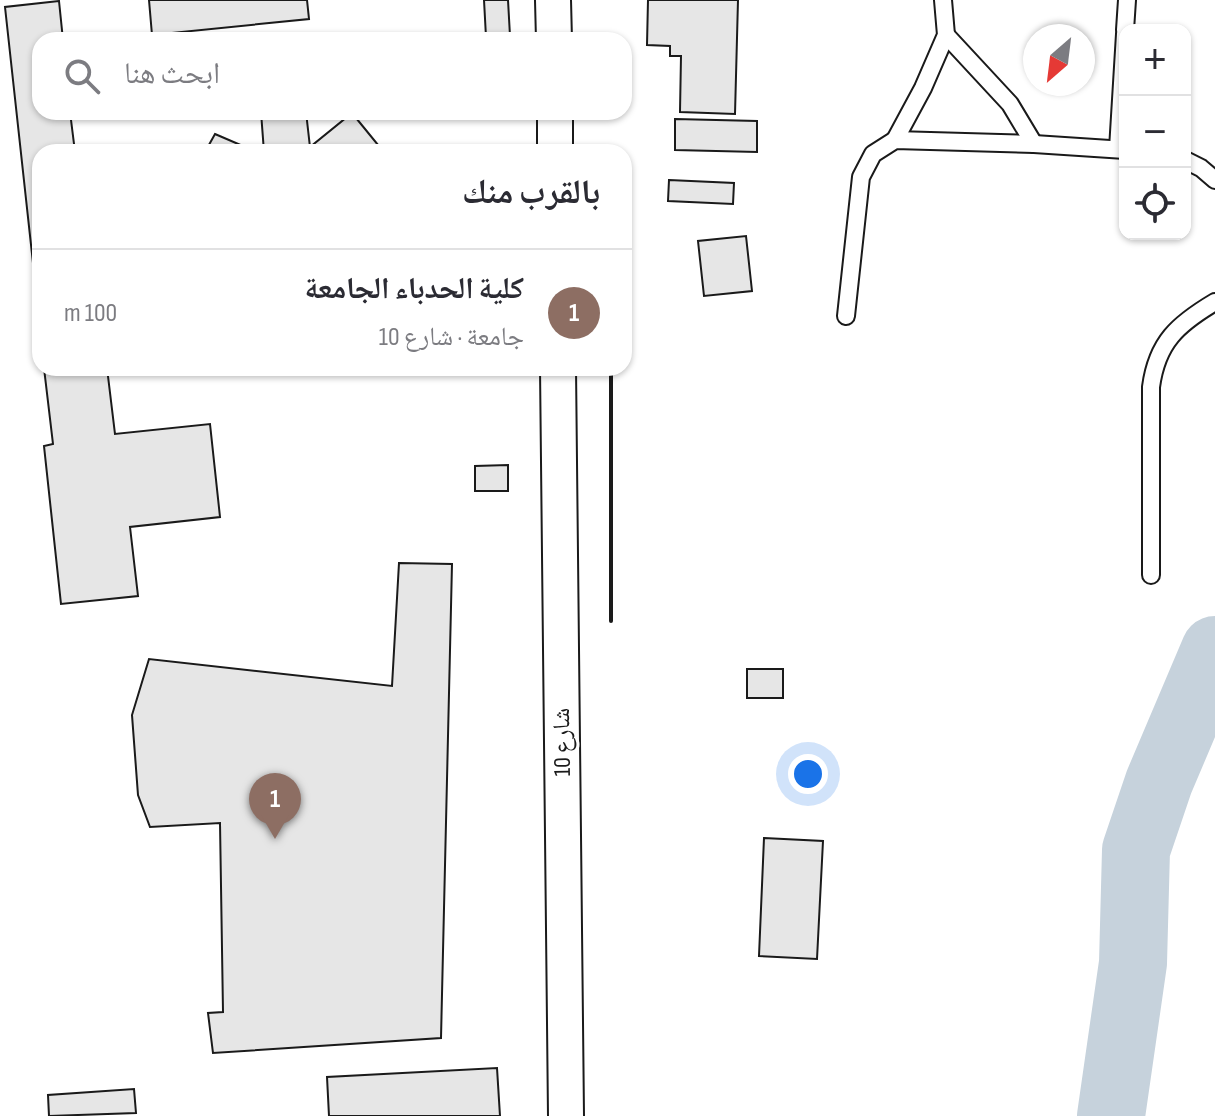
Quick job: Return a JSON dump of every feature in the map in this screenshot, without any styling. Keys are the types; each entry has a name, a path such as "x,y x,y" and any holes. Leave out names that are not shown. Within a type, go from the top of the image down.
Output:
{"street":[{"path":"553,0 554,32"},
{"path":"555,120 555,144"},
{"name":"شارع 10","path":"558,376 566,1116"}],"lane":[{"path":"846,316 861,177 873,154 895,140 923,88 946,35 943,0"},
{"path":"1126,24 1127,0"},
{"path":"946,35 1010,104 1034,144"},
{"path":"895,140 1119,150"},
{"path":"1191,163 1215,180"},
{"path":"1151,575 1151,387 1154,368 1160,351 1171,335 1215,302"}],"building":[{"path":"149,0 307,0 309,19 181,32 152,32"},
{"path":"484,0 508,0 510,32 486,32"},
{"path":"648,0 738,0 735,114 680,112 681,56 670,56 670,46 647,45"},
{"path":"59,1 62,32 32,32 32,120 71,120 74,144 32,144 32,254 5,7"},
{"path":"675,119 757,121 757,152 675,150"},
{"path":"262,120 307,120 310,144 263,144"},
{"path":"343,120 358,120 377,144 314,144"},
{"path":"215,134 238,144 209,144"},
{"path":"669,180 734,183 733,204 668,201"},
{"path":"746,236 752,291 704,296 698,241"},
{"path":"45,376 108,376 115,434 210,424 220,517 130,527 138,596 61,604 44,446 53,444"},
{"path":"508,465 508,491 475,491 475,466"},
{"path":"399,563 452,564 441,1038 213,1053 208,1013 223,1012 220,823 150,827 138,795 132,715 149,659 392,686"},
{"path":"747,669 783,669 783,698 747,698"},
{"path":"764,838 823,841 817,959 759,956"},
{"path":"497,1068 500,1116 329,1116 327,1077"},
{"path":"134,1089 136,1113 49,1116 48,1095"}],"waterway":[{"path":"1111,1116 1133,963 1136,850 1159,782 1215,650"}],"wall":[{"path":"611,376 611,621"}],"place":[{"name":"كلية الحدباء الجامعة","path":"275,839"}]}
